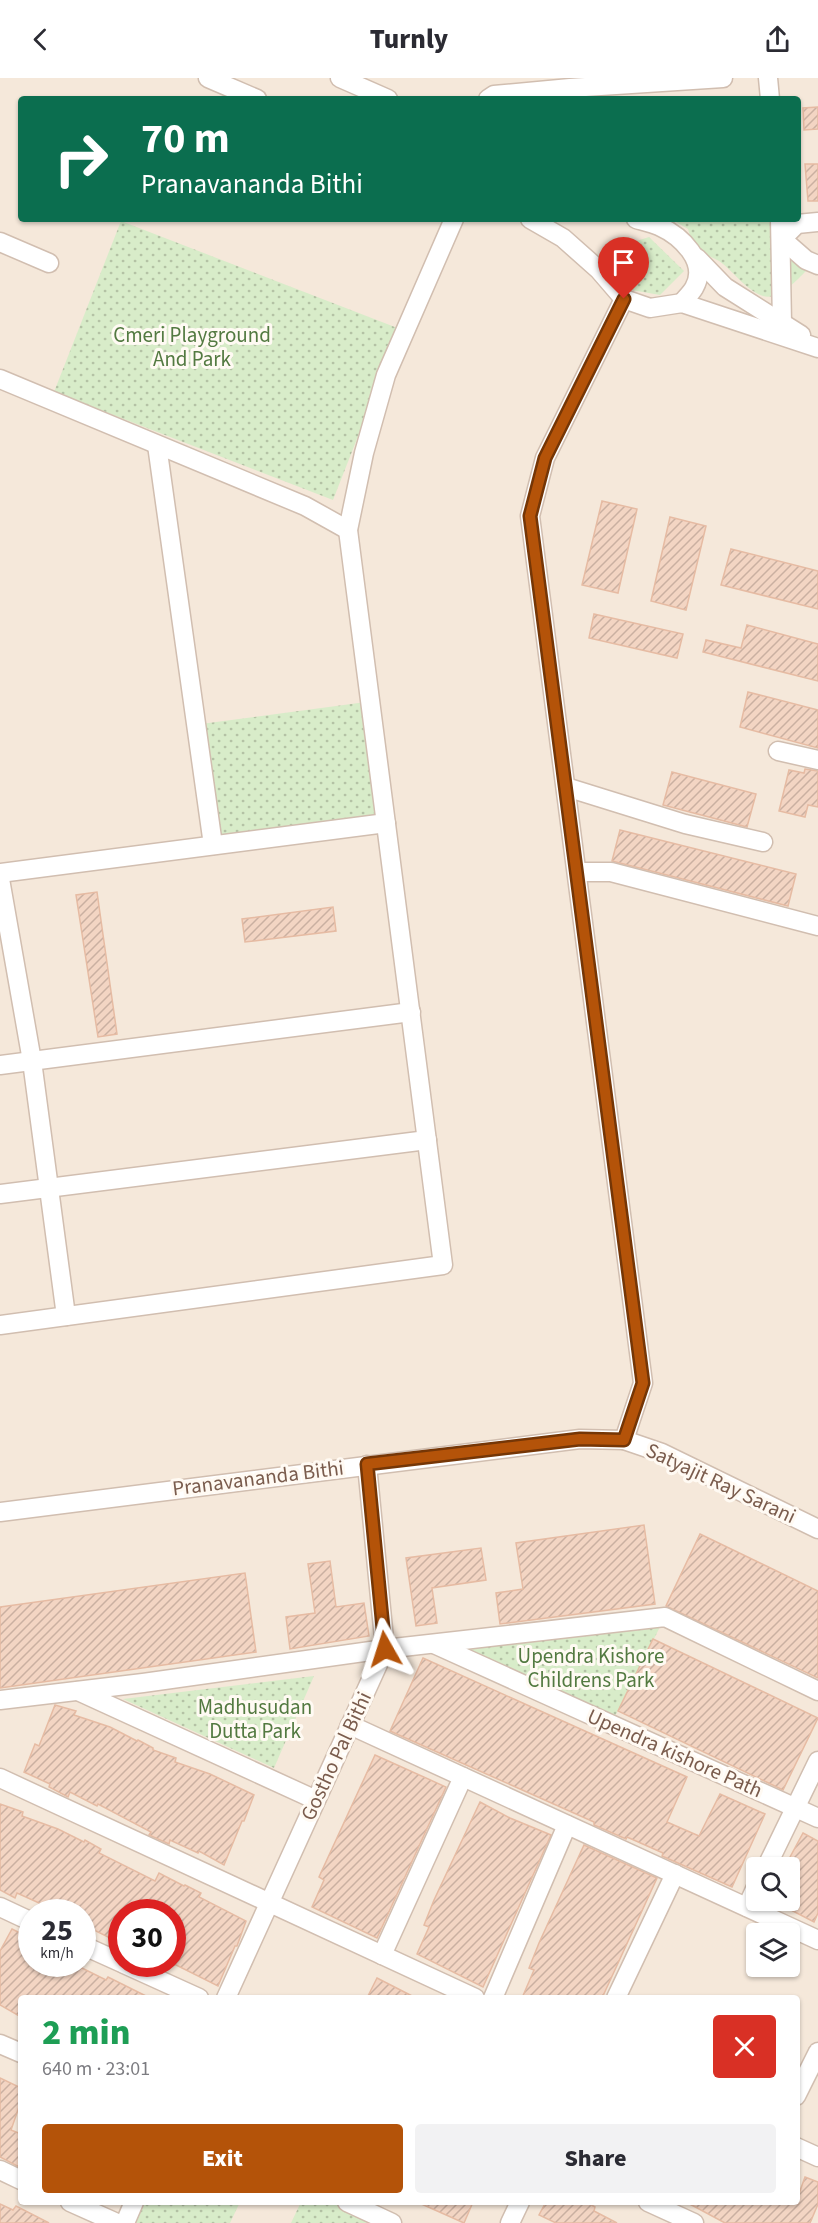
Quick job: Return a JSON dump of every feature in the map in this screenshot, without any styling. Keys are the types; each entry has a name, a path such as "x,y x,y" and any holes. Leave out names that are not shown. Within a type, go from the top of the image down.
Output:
{"street":[{"path":"208,78 250,96"},
{"path":"340,78 381,96"},
{"path":"492,96 650,80 723,78"},
{"path":"768,78 770,96"},
{"path":"0,1325 443,1265 348,530 364,453 386,375 453,222"},
{"path":"535,222 563,238 599,270 624,299 650,308 682,303 818,347"},
{"path":"646,222 659,226 682,242 724,287 818,347"},
{"path":"780,222 782,323"},
{"path":"782,239 797,224 818,222"},
{"path":"782,239 806,260 818,265"},
{"path":"0,242 49,262"},
{"path":"682,303 695,287 698,276 697,258"},
{"path":"624,299 545,458 530,516 643,1383 624,1440"},
{"path":"0,379 305,506 348,530"},
{"path":"157,445 213,845"},
{"path":"778,751 818,760"},
{"path":"566,788 685,824 763,842"},
{"path":"0,873 386,823"},
{"path":"577,872 611,873 818,926"},
{"path":"0,879 32,1061 66,1316"},
{"path":"0,1065 411,1012"},
{"path":"0,1194 427,1140"},
{"name":"Pranavananda Bithi","path":"0,1512 580,1439 624,1440"},
{"name":"Satyajit Ray Sarani","path":"624,1440 662,1453 818,1529"},
{"path":"367,1464 385,1649"},
{"path":"0,1700 385,1649 665,1617 818,1691"},
{"name":"Upendra kishore Path","path":"434,1644 818,1818"},
{"name":"Gostho Pal Bithi","path":"227,1995 385,1649"},
{"path":"76,1691 316,1800"},
{"path":"350,1725 746,1907"},
{"path":"770,1857 818,1761"},
{"path":"382,1955 463,1777"},
{"path":"0,1778 469,1995"},
{"path":"494,1995 567,1825"},
{"path":"617,1995 675,1874"},
{"path":"0,1907 18,1915"},
{"path":"756,1911 818,1940"},
{"path":"154,1977 193,1995"},
{"path":"0,2044 18,2052"},
{"path":"800,2088 818,2052"},
{"path":"800,2149 818,2157"},
{"path":"0,2170 18,2179"},
{"path":"77,2205 117,2223"},
{"path":"125,2223 133,2205"},
{"path":"353,2205 392,2223"},
{"path":"510,2223 519,2205"},
{"path":"655,2205 694,2223"}],"shaded area":[{"path":"0,78 818,78 818,2223 0,2223"}],"green space":[{"name":"Cmeri Playground And Park","path":"121,222 400,329 333,500 54,392"},
{"path":"676,222 781,222 803,256 806,271 781,293 769,297 763,296 747,286 720,262 699,249 693,242 688,229"},
{"path":"649,237 684,271 660,295 626,289 627,244"},
{"path":"366,702 386,823 213,845 201,724"},
{"name":"Upendra Kishore Childrens Park","path":"665,1617 611,1724 451,1646"},
{"name":"Madhusudan Dutta Park","path":"314,1676 274,1768 123,1699"},
{"path":"134,2205 239,2205 230,2223 125,2223"},
{"path":"300,2205 349,2205 389,2223 291,2223"}],"building":[{"path":"818,107 818,129 804,130 803,108"},
{"path":"805,164 818,164 818,201 808,201"},
{"path":"602,501 637,509 618,593 582,585"},
{"path":"670,517 706,526 686,610 651,601"},
{"path":"731,549 818,571 818,609 721,585"},
{"path":"594,614 683,634 677,658 589,638"},
{"path":"747,625 818,644 818,681 703,652 706,640 741,648"},
{"path":"748,692 818,710 818,748 740,727"},
{"path":"805,769 818,771 818,807 808,805 805,817 779,811 789,770 804,773"},
{"path":"672,772 756,794 747,827 663,805"},
{"path":"620,830 796,874 788,906 612,861"},
{"path":"97,892 117,1034 98,1037 76,895"},
{"path":"333,907 336,931 245,942 242,919"},
{"path":"644,1525 655,1604 500,1624 496,1593 523,1589 516,1543"},
{"path":"700,1534 818,1591 818,1678 666,1606"},
{"path":"481,1548 486,1580 432,1588 437,1623 416,1626 406,1558"},
{"path":"330,1561 336,1607 364,1603 369,1636 290,1649 286,1617 315,1613 308,1564"},
{"path":"245,1573 256,1652 0,1688 0,1607"},
{"path":"653,1639 818,1718 783,1790 618,1711"},
{"path":"423,1658 687,1777 667,1822 699,1836 720,1794 765,1814 732,1887 662,1856 663,1853 594,1825 594,1822 390,1731"},
{"path":"55,1705 76,1711 74,1715 110,1727 153,1750 176,1758 175,1762 210,1774 254,1795 224,1865 199,1851 198,1853 170,1840 169,1844 149,1835 151,1832 98,1804 97,1806 70,1792 68,1797 49,1787 50,1784 24,1772 35,1744 39,1746"},
{"path":"375,1755 446,1787 377,1938 312,1907 324,1880 319,1877"},
{"path":"480,1802 510,1818 551,1835 483,1987 417,1954 429,1927 424,1925 434,1900"},
{"path":"0,1804 23,1812 22,1816 58,1829 84,1842 85,1840 101,1849 99,1853 155,1881 159,1873 185,1885 201,1893 199,1897 246,1921 218,1986 186,1970 186,1899 108,1899 108,1937 96,1931 96,1899 30,1899 17,1893 15,1898 0,1890"},
{"path":"803,1833 818,1841 818,1913 814,1922 793,1911 800,1911 800,1857 790,1857"},
{"path":"584,1845 657,1878 603,1995 523,1995 534,1970 529,1968"},
{"path":"12,1929 18,1932 18,1977 96,1977 96,1975 106,1980 108,1977 144,1995 18,1995 18,2015 0,2005 0,1951"},
{"path":"377,1978 410,1995 368,1995"},
{"path":"0,2078 18,2087 18,2110 11,2130 18,2133 18,2166 0,2157"},
{"path":"805,2177 818,2182 818,2204 810,2223 725,2223 692,2205 800,2205 800,2191"},
{"path":"0,2204 13,2210 16,2206 49,2223 0,2223"},
{"path":"424,2205 472,2205 464,2223"},
{"path":"544,2205 591,2205 595,2207 594,2211 617,2223 556,2223 539,2215"}],"route":[{"path":"385,1649 367,1464 580,1439 624,1440 643,1383 530,516 545,458 624,299"}]}
